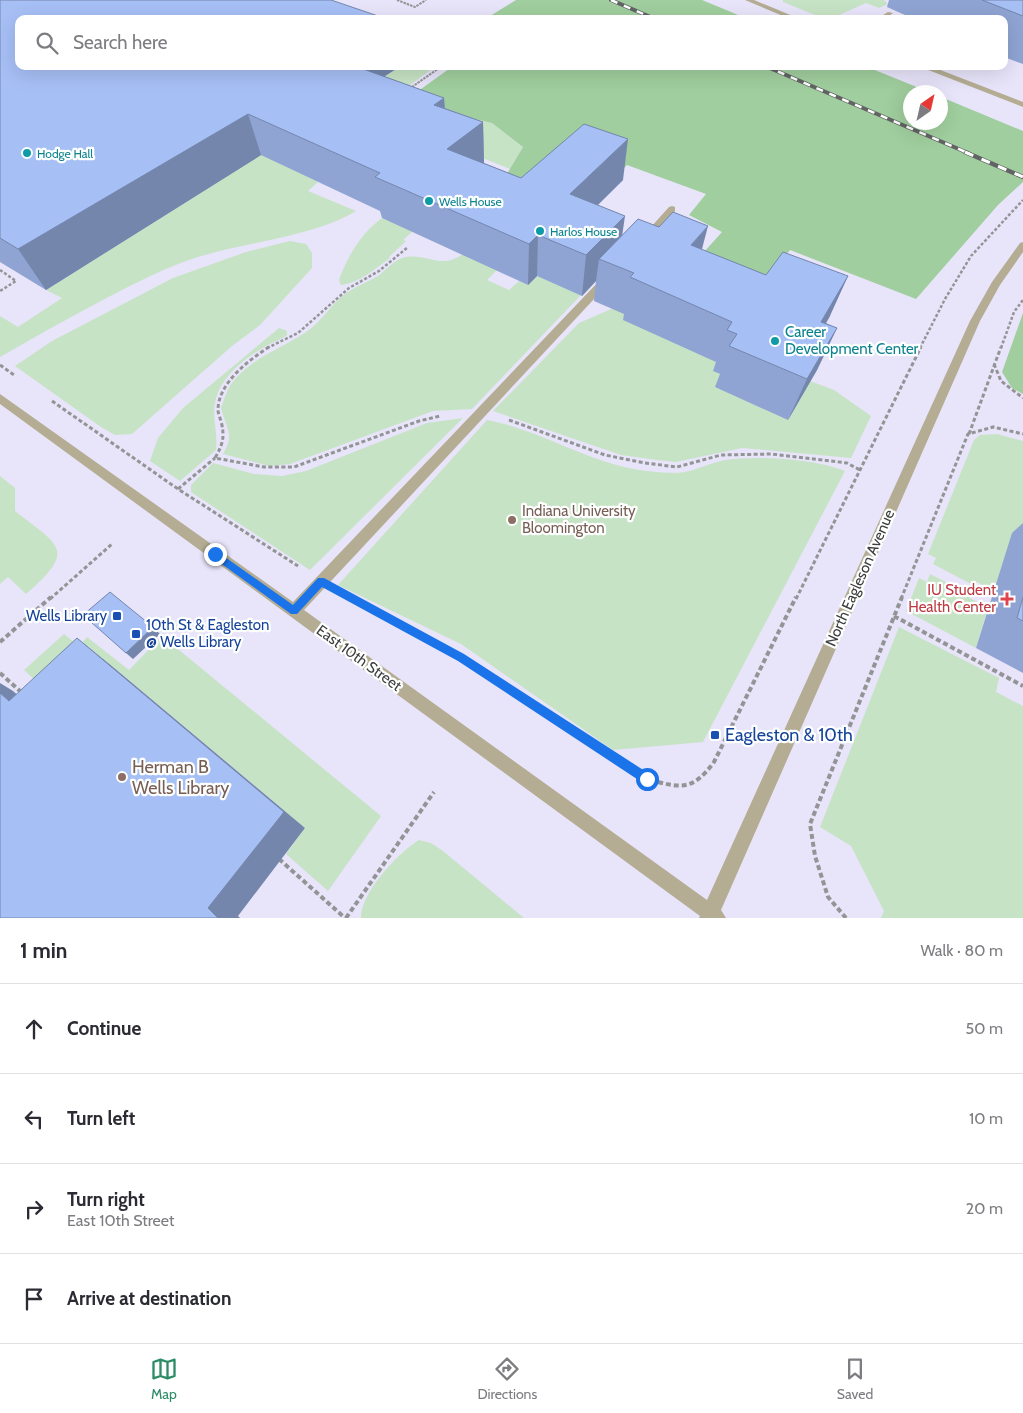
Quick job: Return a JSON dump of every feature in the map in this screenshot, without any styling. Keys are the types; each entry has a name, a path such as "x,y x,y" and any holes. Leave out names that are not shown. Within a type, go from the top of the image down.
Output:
{"street":[{"path":"748,0 761,2 789,15"},
{"path":"932,70 1023,105"},
{"path":"633,251 672,210"},
{"name":"North Eagleson Avenue","path":"712,916 975,321 996,284 1023,245"},
{"path":"294,611 614,271"},
{"name":"East 10th Street","path":"0,398 712,916"}],"path":[{"path":"397,0 415,6 426,0"},
{"path":"407,90 436,70"},
{"path":"50,400 178,489 321,581 461,657 647,779 683,788 702,780 714,762 945,299 971,256 1023,200"},
{"path":"0,270 16,281 0,291"},
{"path":"846,918 828,897 815,856 810,824 968,434 1014,312 1023,300"},
{"path":"994,364 1001,381 1023,398"},
{"path":"0,366 18,378"},
{"path":"968,434 993,427 1023,434"},
{"path":"178,489 215,458"},
{"path":"0,642 112,544"},
{"path":"894,616 1023,686"},
{"path":"0,673 25,696"},
{"path":"271,852 346,918 434,792"}],"shaded area":[{"name":"Indiana University Bloomington","path":"0,0 1023,0 1023,918 0,918"}],"green space":[{"path":"516,0 702,0 738,15 492,15"},
{"path":"783,0 884,0 888,4 879,8 866,3 839,15 815,15 783,2"},
{"path":"395,70 430,70 370,114 308,177 318,182 308,191 356,211 319,228 209,254 171,267 105,299 0,357 0,316 18,327 62,298 46,290"},
{"path":"447,70 875,70 912,85 903,85 903,130 948,130 948,100 1023,131 1023,182 998,205 916,299 790,250 769,277 704,252 722,232 689,215 706,194 627,165 615,177 483,214 523,147 492,123 403,102"},
{"path":"403,102 492,123 523,147 510,169 458,148"},
{"path":"382,218 413,231 403,240 406,241 390,258 373,271 348,284 341,285 339,280 351,254 368,230"},
{"path":"290,241 306,244 312,253 312,268 260,325 232,346 132,434 115,435 101,427 15,366 52,341 173,278 246,252"},
{"path":"463,254 497,270 487,280 509,290 519,281 528,285 537,276 581,295 472,409 433,411 290,464 269,466 223,454 227,447 229,436 221,408 231,385 253,363 306,332 341,297 378,276 399,259 418,257 447,261"},
{"path":"762,285 831,315 829,318 767,294 714,371 723,376 810,381 834,390 871,416 851,458 742,448 676,462 657,460 621,455 493,411 579,323 618,306"},
{"path":"1023,313 1023,394 1012,388 1002,372"},
{"path":"279,328 287,331 287,335 242,362 222,385 214,408 216,450 180,481 150,461 158,438 183,408"},
{"path":"463,418 310,570 191,492 191,485 213,463 254,474 282,476 306,471 427,423"},
{"path":"487,420 527,431 606,462 647,471 677,473 725,460 769,458 803,461 845,471 703,742 613,750 461,644 338,585"},
{"path":"997,434 1023,441 1023,538 994,591 977,582 975,586 933,564 936,558 928,554 974,440 980,435"},
{"path":"0,476 15,488 15,511 43,532 52,541 56,549 57,557 52,567 26,594 8,577 0,584"},
{"path":"930,574 971,595 970,598 988,608 976,648 906,611 919,578 927,582"},
{"path":"899,627 999,678 996,692 1023,706 1023,918 881,918 884,911 851,846 820,827"},
{"path":"64,634 79,646 87,637 129,670 162,636 381,816 328,891 286,854 305,828 113,667 40,685 24,670"},
{"path":"419,840 431,843 443,851 524,918 361,918 367,897 382,874 401,854"}],"building":[{"path":"0,0 331,0 375,15 15,15 15,70 366,70 444,98 434,105 483,122 447,149 521,178 584,124 628,139 570,194 625,216 586,255 538,235 529,244 375,177 380,173 248,114 18,249 0,238"},
{"path":"982,0 1023,0 1023,16"},
{"path":"673,212 708,226 691,245 766,275 783,252 848,276 821,322 837,328 807,379 729,346 737,334 727,330 732,322 630,277 634,273 599,259 638,219 659,227"},
{"path":"110,592 153,627 126,653 83,615"},
{"path":"1023,597 1023,621 1017,618"},
{"name":"Herman B Wells Library","path":"77,638 284,812 208,908 218,918 0,918 0,693 9,701"}],"railway":[{"path":"611,0 646,15"},
{"path":"774,70 968,153"},
{"path":"965,152 1023,177"}],"place":[{"name":"Hodge Hall","path":"27,153"},
{"name":"Wells House","path":"429,201"},
{"name":"Harlos House","path":"540,231"},
{"name":"Career Development Center","path":"775,341"},
{"name":"Indiana University Bloomington","path":"512,520"},
{"name":"IU Student Health Center","path":"1007,599"},
{"name":"Wells Library","path":"117,616"},
{"name":"10th St & Eagleston @ Wells Library","path":"136,634"},
{"name":"Eagleston & 10th","path":"715,735"},
{"name":"Herman B Wells Library","path":"122,777"}],"route":[{"path":"215,554 294,611 321,581 461,657 647,779"}]}
